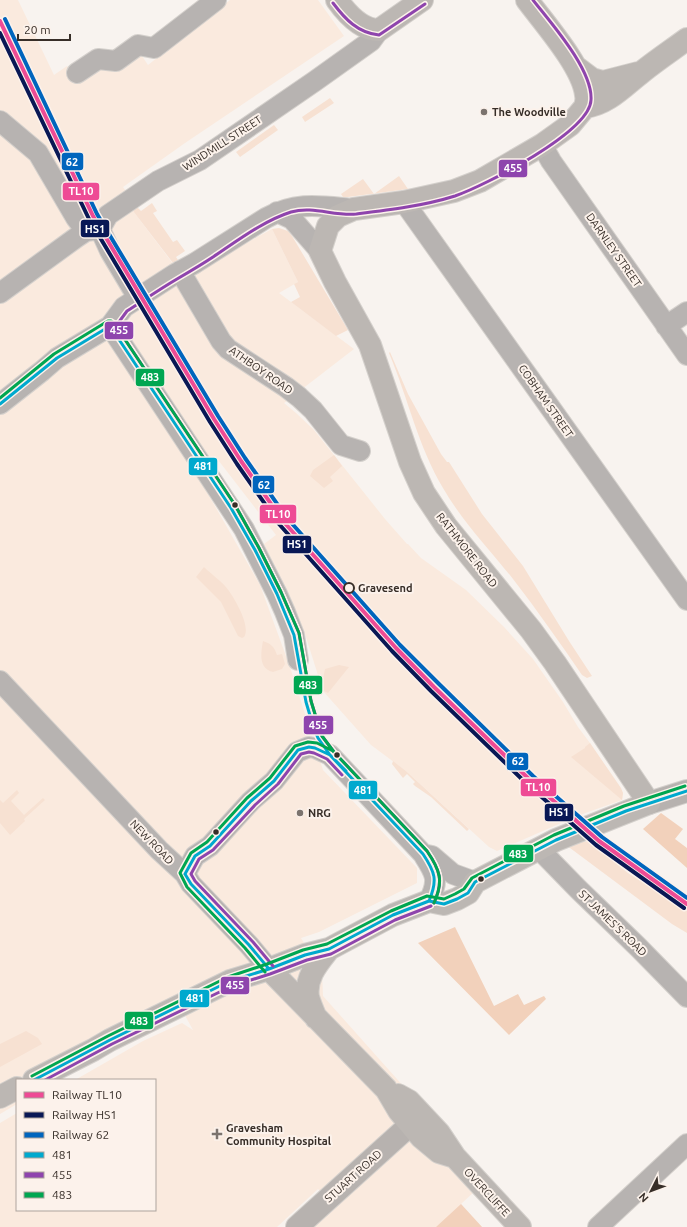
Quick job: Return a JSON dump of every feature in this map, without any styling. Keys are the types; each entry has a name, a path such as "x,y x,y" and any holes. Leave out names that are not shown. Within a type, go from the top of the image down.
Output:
{"main road":[{"path":"337,0 347,14 369,29 379,30"},
{"name":"WINDMILL STREET","path":"379,30 422,0"},
{"path":"320,251 328,226 338,216 354,208 404,202 454,191 480,181 542,145 570,125 585,107 585,90 576,67 527,0"},
{"path":"585,107 596,105 617,93 642,72 687,39"},
{"path":"576,67 592,79 603,82 642,72"},
{"name":"RATHMORE ROAD","path":"320,251 335,282 370,345 410,462 424,493 446,526 555,662 649,803"},
{"path":"36,1079 110,1040 230,981 269,970 305,954 329,949 393,915 429,901 444,904 457,899 468,893 475,882 560,838 626,811 687,791"},
{"path":"316,1020 308,996 308,984 315,967 329,949"},
{"name":"NEW ROAD","path":"269,970 316,1020 386,1090 410,1125"},
{"path":"0,1097 16,1089"},
{"name":"NEW ROAD","path":"386,1090 408,1101 444,1147"},
{"path":"410,1125 444,1147"},
{"name":"STUART ROAD","path":"297,1227 410,1125"},
{"name":"OVERCLIFFE","path":"444,1147 453,1175 467,1189 490,1195 520,1227"}],"street":[{"path":"77,73 98,59 116,61 138,46 154,48 216,0"},
{"name":"WINDMILL STREET","path":"0,293 86,233 108,215 156,183 204,157 321,77 371,42 379,30"},
{"path":"0,121 38,153 86,233 110,251 138,298"},
{"name":"DARNLEY STREET","path":"542,145 551,161 687,355"},
{"name":"COBHAM STREET","path":"404,202 687,600"},
{"path":"0,404 58,358 110,326 124,307 252,226 277,212 292,207 309,205 354,208"},
{"name":"RATHMORE ROAD","path":"277,212 292,219 320,251"},
{"name":"ATHBOY ROAD","path":"176,274 228,349 299,397 313,410 341,445 360,451"},
{"path":"666,326 687,312"},
{"path":"110,326 244,529 285,612 294,635 298,660"},
{"name":"NEW ROAD","path":"0,681 159,850 185,874 191,884 249,945 269,970"},
{"path":"185,874 195,856 210,846 251,801 274,781 297,752 309,747 315,748 330,755 423,854 434,871 436,880 433,894 429,901"},
{"name":"ST JAMES'S ROAD","path":"539,849 687,997"},
{"path":"423,854 432,856 454,874 475,882"},
{"path":"598,1227 687,1144"}],"shaded area":[{"path":"0,0 18,0 54,75 67,66 80,79 98,67 117,71 140,53 148,65 230,0 318,0 344,36 185,143 123,187 137,207 133,211 183,277 272,229 298,282 279,293 354,349 284,403 314,430 385,519 407,544 421,558 466,590 504,627 533,659 623,793 622,800 577,816 497,851 489,847 406,771 371,745 323,691 305,634 290,597 264,544 276,535 215,456 194,473 204,487 260,585 290,667 323,770 417,868 417,883 319,932 301,938 322,972 323,996 487,1180 461,1204 482,1227 313,1227 335,1206 318,1189 277,1227 0,1227 0,1123 16,1114 16,1211 156,1211 156,1079 77,1079 143,1041 182,1023 193,1030 182,1010 61,1079 16,1079 16,1105 0,1114"},
{"path":"330,98 334,103 305,122 302,117"},
{"path":"274,125 278,130 240,157 236,152"},
{"path":"399,176 408,189 375,193"},
{"path":"363,179 374,194 343,197 341,194"},
{"path":"152,203 157,211 153,213 173,242 177,240 185,251 176,257 178,260 173,263 133,211 137,207 141,211"},
{"path":"279,228 288,231 292,236 348,330 336,336 291,302 300,297 294,284 298,282 272,229"},
{"path":"390,352 408,394 441,454 447,462 449,462 482,514 523,566 592,676 587,678 582,675 513,579 450,500 434,472 420,439 389,353"},
{"path":"334,455 342,466 330,477 333,481 324,488 310,476 313,470"},
{"path":"204,567 224,585 235,601 242,614 246,627 244,637 242,638 238,636 221,602 196,577"},
{"path":"263,641 272,646 277,655 282,654 285,664 282,669 273,672 265,667 262,660"},
{"path":"339,665 349,667 328,693 324,691 323,679 325,669"},
{"path":"590,743 621,788 623,793 622,800 571,757"},
{"path":"393,761 406,771 469,829 467,831 431,797 415,786 413,784 415,782 407,774 403,778 392,764"},
{"path":"17,790 19,793 11,801 24,815 43,798 45,800 24,819 25,821 10,835 0,823 0,800 3,803"},
{"path":"661,813 683,829 675,839 687,848 687,868 643,829"},
{"path":"588,841 628,873 687,911 687,933 672,924 566,845"},
{"path":"455,927 494,1006 518,994 524,1005 544,996 546,999 509,1035 418,943"},
{"path":"26,1031 38,1038 42,1044 0,1067 0,1044"},
{"path":"461,1204 482,1227 436,1227"}],"rail line":[{"name":"62","path":"5,19 97,214 218,416 287,518 400,645 533,776 602,837 687,898"},
{"name":"TL10","path":"0,21 93,216 214,419 283,521 396,648 530,780 599,841 687,904"},
{"name":"HS1","path":"0,33 89,219 210,422 279,524 392,651 527,784 596,845 684,908"}],"transit line":[{"name":"455","path":"434,903 440,882 438,870 435,864 427,851 334,752 322,736 311,701 299,633 259,548 235,505 116,326 127,311 250,232 281,216 299,210 356,214 406,207 455,196 511,170 555,142 573,127 586,113 591,100 590,88 585,75 570,47 533,0"},
{"name":"455","path":"333,3 347,20 358,28 371,34 379,35 425,4"},
{"name":"483","path":"0,398 54,354 108,321 114,323 235,505 259,548 299,633 311,701 322,736 334,752 427,851 435,864 438,870 440,882 434,903"},
{"name":"481","path":"110,326 231,508 255,550 277,594 294,635 306,702 318,738 330,755 423,854 433,871 434,876 434,887 429,901"},
{"name":"481","path":"0,404 57,358 110,326"},
{"name":"483","path":"265,972 245,948 187,887 180,873 191,853 207,842 247,798 270,778 295,746 308,742 317,743 333,751 350,769"},
{"name":"481","path":"185,874 195,856 210,846 251,801 274,781 298,750 309,747 315,748 330,755 346,771"},
{"name":"455","path":"273,966 253,942 195,881 191,874 199,859 213,850 255,805 278,784 301,754 309,752 327,759 342,775"},
{"name":"483","path":"32,1076 108,1036 228,977 303,950 327,944 391,911 427,896 444,899 464,889 472,878 554,835 624,806 685,786"},
{"name":"481","path":"36,1079 110,1040 230,981 269,969 305,955 329,949 393,915 429,901 444,904 457,899 468,893 475,882 556,840 626,811 687,791"},
{"name":"481","path":"185,874 191,884 249,945 269,969"},
{"name":"455","path":"47,1079 112,1044 232,986 307,960 331,954 395,920 431,906"}],"place":[{"name":"The Woodville","path":"484,112"},
{"name":"Gravesend","path":"349,588"},
{"name":"NRG","path":"300,813"},
{"name":"Gravesham Community Hospital","path":"217,1134"}]}
